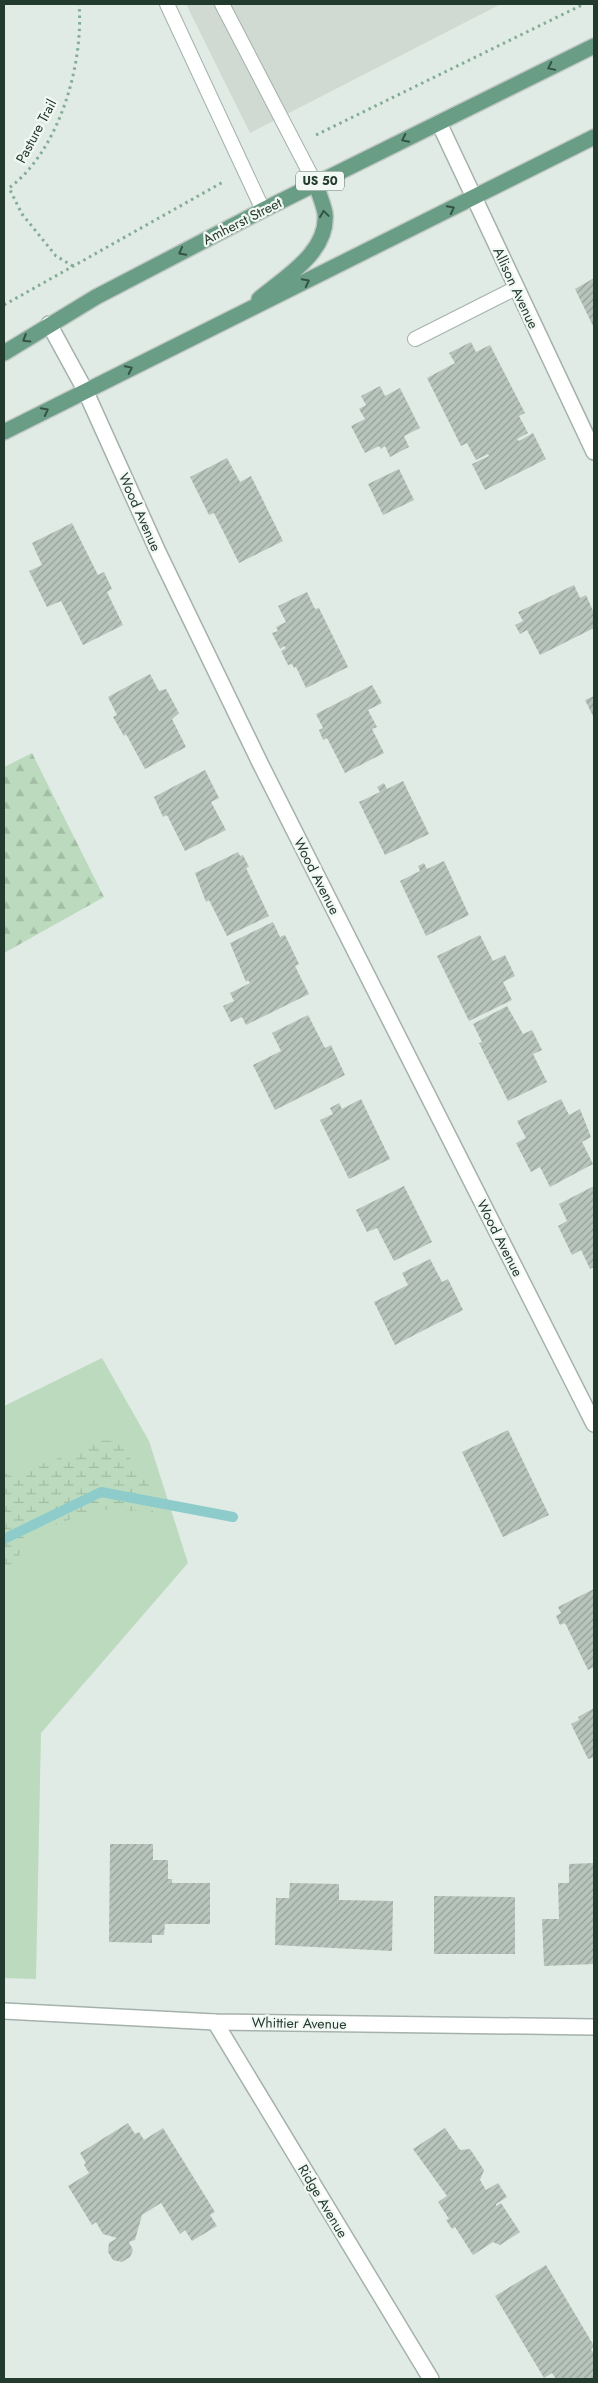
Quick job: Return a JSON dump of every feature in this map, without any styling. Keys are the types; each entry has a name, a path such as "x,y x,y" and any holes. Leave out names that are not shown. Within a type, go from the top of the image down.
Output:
{"main road":[{"name":"Amherst Street","path":"4,353 96,296 315,183 594,46"},
{"path":"4,432 594,137"},
{"path":"241,314 316,248 322,238 325,211 315,183"}],"street":[{"name":"Allison Avenue","path":"439,123 594,452"},
{"name":"Wood Avenue","path":"49,324 85,390 159,554 261,765 594,1424"},
{"name":"Whittier Avenue","path":"4,2012 216,2022 594,2027"},
{"name":"Ridge Avenue","path":"216,2022 431,2379"}],"lane":[{"path":"167,4 262,210"},
{"path":"222,4 315,183"},
{"path":"415,339 516,288"}],"path":[{"name":"Pasture Trail","path":"74,266 56,256 22,214 9,188 24,177 46,144 61,113 72,81 76,60 80,22 79,4"}],"shaded area":[{"path":"186,4 501,4 250,133"}],"green space":[{"path":"32,753 104,897 4,953 4,767"},
{"path":"102,1358 149,1441 188,1563 41,1733 36,1979 4,1978 4,1406"},
{"path":"98,1440 125,1442 132,1465 149,1472 153,1512 95,1509 27,1537 14,1567 4,1572 4,1474 52,1461"}],"building":[{"path":"594,278 594,328 575,289"},
{"path":"471,342 476,352 490,345 525,413 519,416 528,433 517,439 519,441 533,433 546,459 485,490 472,464 489,456 488,454 476,460 467,443 461,446 427,378 455,363 449,353"},
{"path":"380,386 385,396 400,388 420,428 404,436 409,447 390,457 385,446 381,449 379,446 365,453 351,426 365,419 359,409 366,405 361,396"},
{"path":"227,458 240,482 251,476 283,541 239,563 214,513 209,515 190,477"},
{"path":"399,469 414,500 383,515 368,484"},
{"path":"72,523 98,575 104,572 112,589 107,592 123,625 83,645 61,601 47,607 29,571 42,565 32,543"},
{"path":"574,585 580,598 586,595 594,613 594,628 540,655 527,630 520,634 515,625 523,621 518,612"},
{"path":"307,592 315,609 319,608 348,667 306,688 296,667 294,668 292,664 288,665 281,651 286,648 284,646 280,649 272,633 278,631 276,627 286,622 278,606"},
{"path":"150,674 159,691 166,689 179,713 172,719 186,747 145,769 126,734 124,736 113,717 117,715 108,697"},
{"path":"372,685 382,703 368,710 377,727 372,729 384,753 345,773 327,738 323,740 319,730 323,728 316,714"},
{"path":"594,696 594,718 585,700"},
{"path":"205,770 219,798 211,802 226,830 185,851 167,815 163,817 154,797"},
{"path":"403,781 429,834 385,855 359,802 380,792 377,787 384,783 387,789"},
{"path":"238,852 240,856 243,855 249,867 246,868 269,916 227,936 209,900 206,902 195,873"},
{"path":"444,861 469,915 426,936 400,881 420,871 418,866 424,863 427,869"},
{"path":"273,922 280,937 285,935 299,964 295,966 309,994 246,1025 242,1017 231,1022 223,1006 234,1001 230,993 250,983 248,980 246,982 230,943"},
{"path":"480,935 493,961 505,955 515,976 503,982 512,1000 469,1021 437,956"},
{"path":"507,1006 523,1034 532,1030 542,1050 533,1054 547,1082 508,1101 479,1043 482,1042 473,1024"},
{"path":"308,1015 325,1048 331,1045 345,1075 275,1110 253,1065 281,1051 272,1033"},
{"path":"361,1099 390,1159 349,1179 320,1120 333,1114 330,1108 339,1103 342,1109"},
{"path":"561,1099 569,1115 580,1109 591,1137 582,1142 593,1164 550,1187 540,1167 531,1172 516,1143 526,1138 517,1121"},
{"path":"404,1186 432,1242 394,1261 377,1228 367,1232 356,1210"},
{"path":"594,1186 594,1267 590,1269 581,1250 572,1255 558,1226 567,1221 559,1204"},
{"path":"430,1259 442,1282 448,1279 463,1310 395,1345 374,1302 408,1285 402,1273"},
{"path":"508,1430 549,1515 503,1537 462,1452"},
{"path":"594,1589 594,1667 588,1670 565,1623 560,1625 556,1616 561,1613 558,1607"},
{"path":"594,1708 594,1757 588,1759 571,1724 579,1720 578,1717"},
{"path":"110,1844 153,1844 153,1860 168,1860 168,1879 172,1879 172,1883 210,1883 210,1924 165,1924 164,1935 152,1935 152,1943 109,1942"},
{"path":"594,1863 594,1964 544,1966 542,1919 559,1919 558,1883 569,1883 569,1864"},
{"path":"290,1883 339,1884 339,1900 393,1901 392,1951 275,1945 276,1898 289,1898"},
{"path":"434,1896 515,1897 515,1954 434,1954"},
{"path":"128,2123 135,2134 139,2132 144,2140 163,2128 215,2212 210,2215 217,2226 192,2241 185,2230 180,2234 161,2203 142,2215 135,2240 129,2242 133,2250 130,2257 122,2262 113,2260 108,2252 109,2243 117,2238 103,2234 96,2222 92,2225 68,2186 89,2173 80,2153"},
{"path":"445,2128 460,2150 470,2149 484,2170 480,2180 486,2190 498,2183 507,2197 496,2204 496,2206 501,2203 520,2232 500,2245 493,2242 473,2255 455,2227 452,2229 446,2220 449,2219 438,2202 447,2196 413,2149"},
{"path":"546,2265 594,2346 591,2349 594,2354 594,2379 556,2379 552,2373 544,2378 495,2296"}],"waterway":[{"path":"4,1539 101,1492 233,1517"}]}
